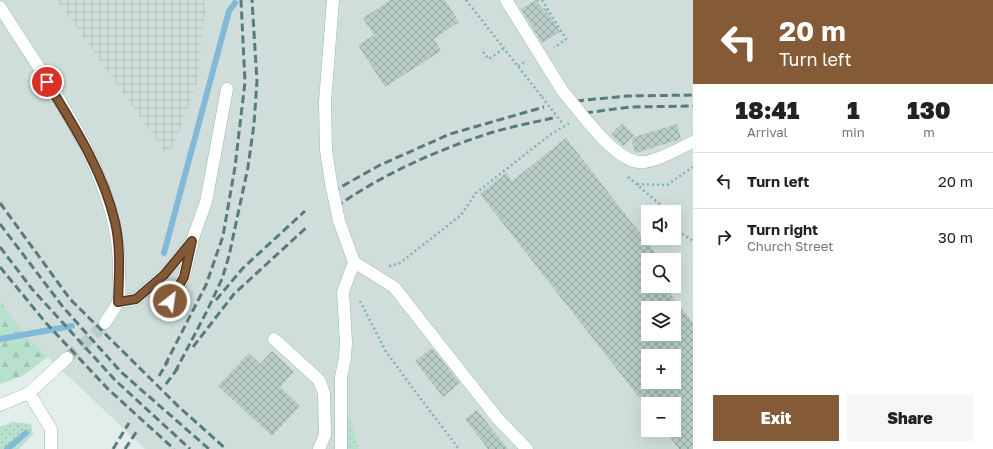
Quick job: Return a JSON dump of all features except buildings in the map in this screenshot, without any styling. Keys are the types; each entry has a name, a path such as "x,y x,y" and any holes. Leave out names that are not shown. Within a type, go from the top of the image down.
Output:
{"main road":[{"path":"333,0 325,102 326,150 339,221 354,262 394,287 498,419 527,449"},
{"path":"506,0 562,90 587,122 612,148 628,159 638,163 654,160 693,142"},
{"path":"0,7 87,149 105,188 116,230 120,260 118,302 104,323"},
{"path":"163,312 184,277 192,241 206,202 227,89"},
{"path":"118,302 136,299 164,275 192,241"},
{"path":"341,449 341,377 345,358 346,342 343,292 354,262"},
{"path":"274,339 319,380 322,387 324,393 325,435 319,449"},
{"path":"0,405 29,393 67,358"},
{"path":"29,393 51,429 51,449"}],"path":[{"path":"466,0 564,125"},
{"path":"542,0 566,39 552,49"},
{"path":"484,52 489,59 504,48"},
{"path":"369,271 400,263 461,215 476,193 551,134 574,120"},
{"path":"636,184 667,185 693,167"},
{"path":"681,233 693,241"},
{"path":"357,295 385,350 460,449"}],"shaded area":[{"path":"0,0 693,0 693,449 145,449 29,339 0,301"},
{"path":"57,0 204,0 205,11 197,82 176,141 167,155"}],"green space":[{"path":"0,301 29,339 48,357 22,376 0,384"},
{"path":"346,418 350,418 359,449 345,449"},
{"path":"13,422 31,424 33,434 19,449 0,449 0,427"}],"waterway":[{"path":"164,253 229,11 235,3"},
{"path":"0,339 72,326"},
{"path":"7,449 26,433"}],"tunnel":[{"path":"67,358 92,337 105,323"}],"railway":[{"path":"165,365 206,285 223,236 235,167 245,82 241,0"},
{"path":"175,372 222,279 229,256 248,167 254,124 257,81 252,0"},
{"path":"576,101 627,96 693,95"},
{"path":"585,113 630,107 693,106"},
{"path":"332,192 380,165 450,134 544,107"},
{"path":"336,207 371,184 428,156 495,132 553,118"},
{"path":"0,203 70,299 179,407 226,449"},
{"path":"216,300 243,268 305,211"},
{"path":"0,224 63,307 121,372 209,449"},
{"path":"193,347 234,294 308,226"},
{"path":"0,247 32,289 115,380 190,449"},
{"path":"0,267 46,323 108,389 174,449"},
{"path":"159,376 168,361"},
{"path":"166,384 178,368"},
{"path":"113,449 129,423"},
{"path":"125,449 137,431"}],"route":[{"path":"47,82 87,149 105,188 115,223 120,260 118,302 136,299 164,275 192,241 184,277 170,301"}]}
